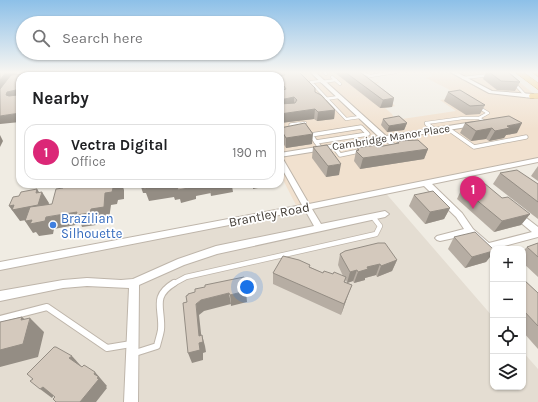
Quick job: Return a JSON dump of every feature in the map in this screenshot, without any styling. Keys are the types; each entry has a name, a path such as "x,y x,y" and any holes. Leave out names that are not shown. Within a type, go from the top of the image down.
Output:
{"street":[{"path":"332,91 384,138"},
{"path":"488,91 505,94 534,96"},
{"name":"Cambridge Manor Place","path":"284,154 488,121"},
{"name":"Brantley Road","path":"0,266 307,207 425,182 511,168 538,160"},
{"path":"284,166 319,228"},
{"path":"425,182 459,214 470,231 490,248"},
{"path":"508,207 538,233"},
{"path":"0,296 63,284 87,282 121,284 134,283 193,257 216,250 385,214"},
{"path":"440,238 470,231"},
{"path":"500,246 538,233"},
{"path":"132,402 134,283"}],"lane":[{"path":"319,91 346,119 360,117"},
{"path":"319,97 325,99"},
{"path":"321,101 339,97"},
{"path":"472,104 488,113 479,118"},
{"path":"435,130 426,123 463,118 479,118 488,121"},
{"path":"286,126 305,123"},
{"path":"316,142 368,134 361,127 311,135 320,149"},
{"path":"447,128 474,147 526,137"},
{"path":"384,138 391,146 398,145"},
{"path":"334,147 340,154 361,151"},
{"path":"0,319 46,307 106,348 157,346 161,332 158,299 162,291 172,283 186,278 376,234 380,226 373,216"}],"shaded area":[{"path":"284,91 381,91 395,106 385,108 394,118 402,119 456,111 440,100 457,98 450,91 530,91 534,94 531,94 538,98 538,159 298,209 284,182"},
{"path":"383,190 490,314 490,390 526,390 526,355 538,369 538,402 0,402 0,270"}],"building":[{"path":"0,91 13,91 7,92 6,95 16,95 16,114 0,116"},
{"path":"284,91 315,91 335,110 318,112 315,109 284,113 284,104 295,103 297,100 294,97 284,99"},
{"path":"370,91 385,91 394,98 383,100"},
{"path":"461,91 485,105 470,106 448,92"},
{"path":"399,116 407,123 389,126 383,119"},
{"path":"509,116 522,123 507,126 510,128 495,131 492,128 476,131 465,123"},
{"path":"305,123 313,134 286,138 284,135 284,127"},
{"path":"418,140 428,149 363,158 356,151 359,150 357,148 376,145 378,147 399,143 397,141"},
{"path":"327,145 341,164 328,166 313,147"},
{"path":"517,170 538,184 538,202 500,173"},
{"path":"484,183 502,198 508,197 530,214 502,221 462,188"},
{"path":"113,188 112,192 105,193 104,207 91,209 90,213 76,215 77,212 46,217 45,221 30,224 32,220 25,221 30,207 52,204 56,189"},
{"path":"178,188 189,188 178,190"},
{"path":"37,189 36,193 42,192 38,205 12,210 14,205 9,206 13,197 19,196 21,192"},
{"path":"433,191 450,208 430,212 414,195"},
{"path":"475,232 490,246 490,252 472,257 454,237"},
{"path":"378,243 385,243 397,260 381,266 380,264 367,267 368,269 358,272 357,270 350,272 340,254 345,251"},
{"path":"538,243 538,257 527,247"},
{"path":"283,256 299,260 310,265 309,267 323,273 324,271 333,274 334,272 346,277 344,282 352,285 344,304 273,273"},
{"path":"244,277 246,291 230,295 229,293 201,300 196,304 199,336 202,335 203,342 199,343 200,350 188,353 183,303 187,302 186,296 195,292 195,289 205,287 205,285"},
{"path":"526,282 538,293 538,326 526,313"},
{"path":"22,317 21,320 30,318 23,344 0,350 0,322"},
{"path":"54,347 72,356 69,358 82,367 84,365 95,372 94,374 99,377 97,378 99,379 80,402 56,402 53,399 55,397 43,387 40,389 30,381 33,379 27,374"}],"place":[{"name":"Vectra Digital","path":"473,209"},
{"name":"Brazilian Silhouette","path":"53,225"}]}
